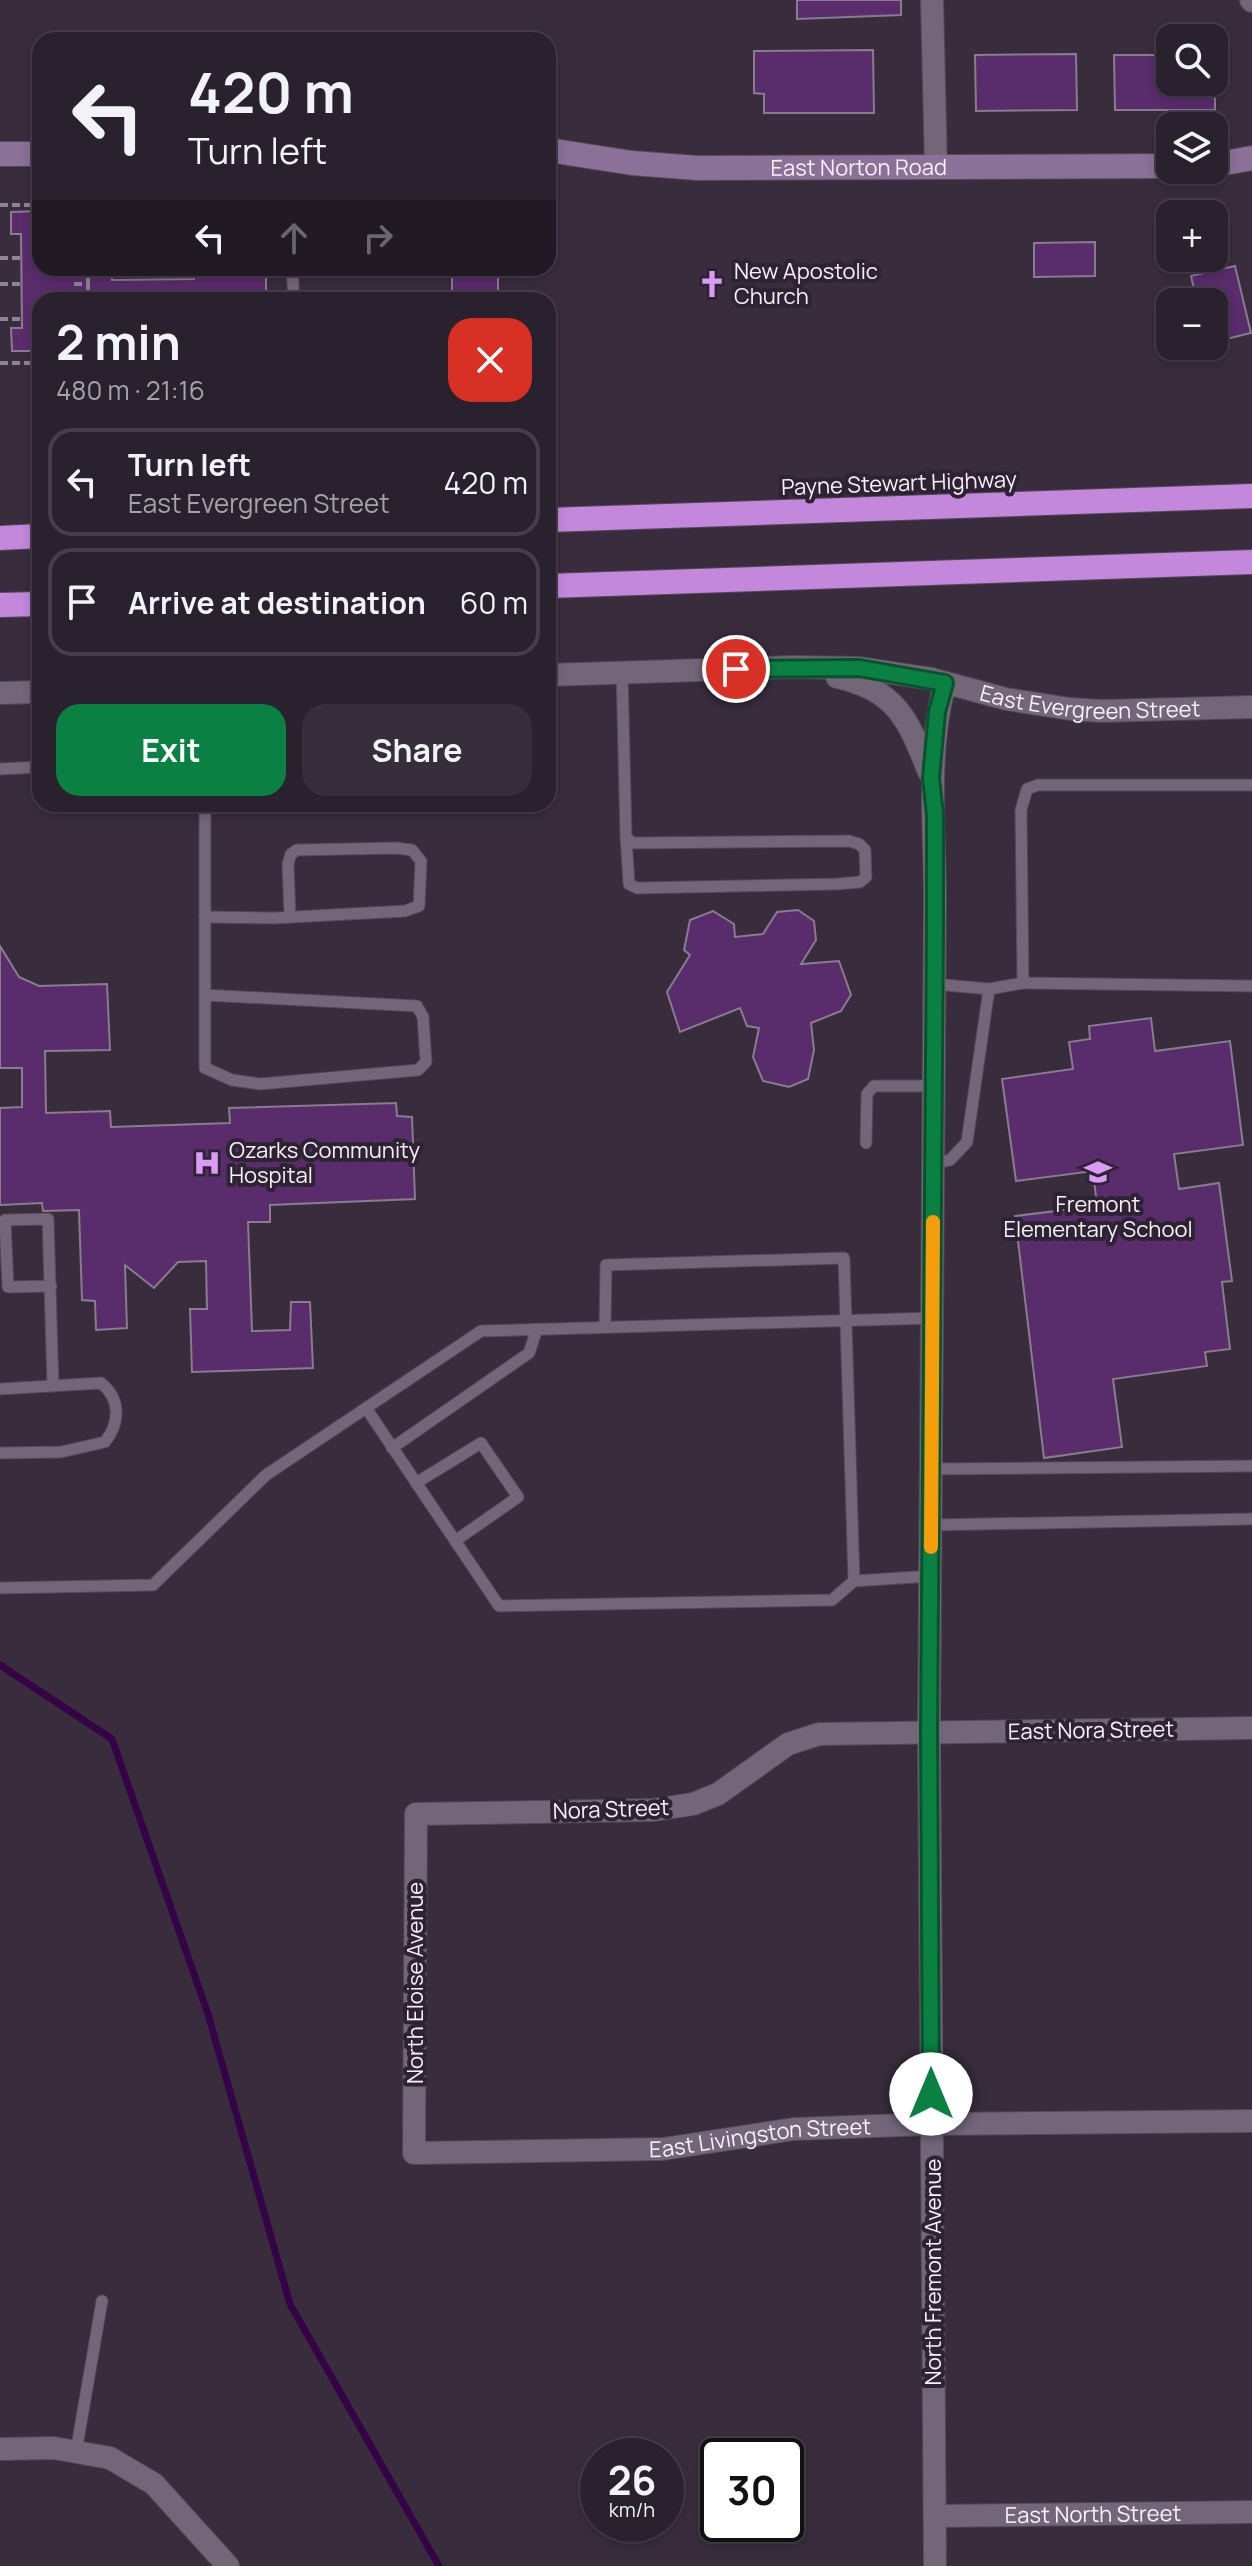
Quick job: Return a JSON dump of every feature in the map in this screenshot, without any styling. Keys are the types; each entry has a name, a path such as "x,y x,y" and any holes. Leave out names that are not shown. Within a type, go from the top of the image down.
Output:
{"highway":[{"name":"Payne Stewart Highway","path":"556,520 1252,496"},
{"path":"0,538 32,536"},
{"path":"556,586 1252,562"},
{"path":"0,605 32,604"}],"main road":[{"name":"East Norton Road","path":"556,151 632,163 697,168 1156,166"},
{"path":"0,154 32,154"}],"street":[{"path":"932,0 936,168"},
{"path":"793,667 863,682 886,698 906,719 931,778"},
{"name":"East Evergreen Street","path":"556,675 793,667 859,668 1070,709 1252,707"},
{"name":"North Fremont Avenue","path":"935,2566 929,1732 935,984 935,815 931,778 937,712 945,683"},
{"path":"0,693 32,692"},
{"name":"East Nora Street","path":"929,1732 1252,1728"},
{"name":"Nora Street","path":"416,1814 653,1810 693,1804 718,1794 788,1744 819,1734 929,1732"},
{"name":"North Eloise Avenue","path":"414,2153 416,1814"},
{"name":"East Livingston Street","path":"414,2153 663,2149 794,2129 931,2124 1252,2121"},
{"path":"0,2449 54,2448 110,2458 154,2484 228,2566"},
{"name":"East North Street","path":"935,2516 1252,2512"}],"lane":[{"path":"622,672 626,837 629,884 637,888 691,889 838,884 860,882 866,877 865,850 849,841 640,844 632,843 626,837"},
{"path":"0,769 32,767"},
{"path":"1023,983 1021,810 1027,789 1038,785 1252,785"},
{"path":"205,812 205,917 205,995 205,1068 232,1080 260,1084 418,1070 426,1062 423,1017 417,1006 205,995"},
{"path":"205,917 290,917 405,911 419,906 421,861 412,850 396,848 297,850 291,854 288,864 290,917"},
{"path":"935,984 989,989 1023,983 1252,986"},
{"path":"933,1164 950,1160 967,1142 989,989"},
{"path":"866,1143 867,1094 874,1086 934,1086"},
{"path":"51,1286 8,1287 5,1220 48,1219 51,1286 53,1386"},
{"path":"605,1327 606,1265 844,1258 854,1581"},
{"path":"0,1588 153,1585 266,1475 481,1331 933,1318"},
{"path":"392,1448 529,1353 537,1329"},
{"path":"0,1389 101,1383 111,1391 117,1413 116,1428 105,1442 61,1452 0,1453"},
{"path":"366,1408 499,1606 832,1600 854,1581 931,1576"},
{"path":"416,1483 481,1443 518,1497 455,1541"},
{"path":"931,1469 1252,1466"},
{"path":"931,1525 1252,1519"},
{"path":"76,2452 102,2301"}],"path":[{"path":"0,205 32,205"},
{"path":"0,258 21,258"},
{"path":"88,276 88,292"},
{"path":"0,284 22,284"},
{"path":"74,284 88,284"},
{"path":"0,319 22,319"},
{"path":"0,363 32,363"}],"building":[{"path":"797,0 901,0 901,15 797,19"},
{"path":"873,50 874,113 764,113 764,94 754,93 754,51"},
{"path":"1076,54 1077,110 976,111 975,55"},
{"path":"1114,55 1156,55 1156,96 1215,96 1215,110 1115,110"},
{"path":"32,211 32,276 112,276 112,280 266,276 266,292 32,292 32,351 12,351 11,328 22,328 21,234 11,234 11,212"},
{"path":"1095,242 1095,276 1034,277 1034,243"},
{"path":"1235,266 1251,333 1228,339 1228,288 1194,288 1191,276 1228,272 1228,268"},
{"path":"452,276 498,276 498,292 452,292"},
{"path":"798,910 814,921 816,940 801,964 839,961 851,995 841,1011 811,1023 814,1050 808,1079 789,1087 763,1081 753,1057 759,1028 747,1026 740,1008 680,1032 667,992 690,955 684,950 690,920 713,911 734,924 735,937 763,934 777,912"},
{"name":"Ozarks Community Hospital","path":"0,946 19,977 39,986 107,984 110,1050 45,1051 46,1113 110,1111 111,1127 230,1123 229,1108 396,1103 397,1116 412,1117 415,1199 270,1205 270,1222 248,1222 252,1331 290,1330 291,1302 310,1302 313,1368 192,1372 190,1309 207,1309 206,1261 178,1262 154,1288 125,1265 127,1328 96,1330 95,1301 82,1300 79,1210 43,1211 42,1203 0,1205 0,1108 22,1107 22,1068 0,1068"},
{"path":"1151,1018 1155,1051 1230,1041 1243,1145 1174,1154 1179,1189 1219,1183 1232,1281 1222,1282 1230,1349 1205,1352 1207,1366 1113,1379 1122,1447 1044,1458 1015,1216 1097,1206 1093,1171 1016,1181 1002,1079 1073,1069 1069,1042 1090,1039 1089,1026"}],"waterway":[{"path":"0,1665 112,1739 208,2014 290,2304 439,2566"}],"slow traffic":[{"path":"931,1547 933,1222"}],"place":[{"name":"New Apostolic Church","path":"712,284"},
{"name":"Ozarks Community Hospital","path":"207,1163"},
{"name":"Fremont Elementary School","path":"1098,1172"}],"route":[{"path":"736,669 859,668 945,683 937,712 931,778 935,815 935,928 929,1732 931,2094"}]}
